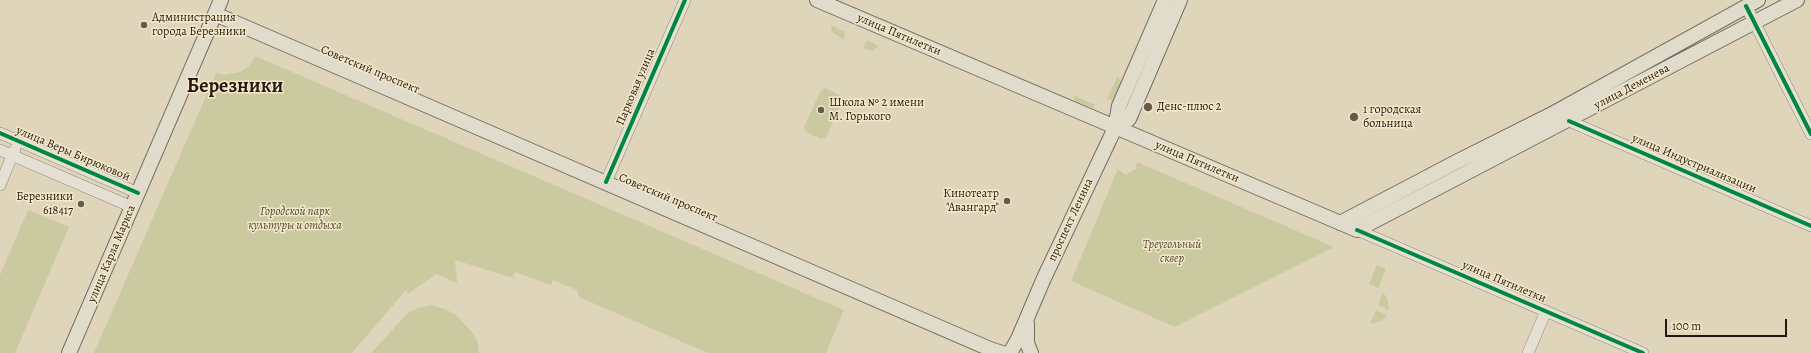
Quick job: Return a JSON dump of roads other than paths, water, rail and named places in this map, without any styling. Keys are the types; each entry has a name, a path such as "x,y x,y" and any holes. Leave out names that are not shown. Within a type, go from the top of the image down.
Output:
{"main road":[{"name":"улица Карла Маркса","path":"69,353 221,0"},
{"name":"улица Пятилетки","path":"818,0 1357,230"},
{"name":"проспект Ленина","path":"1010,353 1018,339 1044,278 1115,128 1119,106 1166,0"},
{"name":"проспект Ленина","path":"1115,128 1129,119 1180,0"},
{"name":"улица Деменева","path":"1357,230 1569,121 1797,0"},
{"name":"улица Деменева","path":"1340,223 1552,114 1752,3"},
{"name":"Советский проспект","path":"215,14 1002,353"},
{"path":"1458,161 1466,174"},
{"name":"проспект Ленина","path":"1029,312 1026,334 1031,353"}],"street":[{"name":"Парковая улица","path":"606,182 685,0"},
{"path":"1752,3 1754,22 1811,134"},
{"name":"улица Индустриализации","path":"1569,121 1811,226"},
{"name":"улица Веры Бирюковой","path":"0,133 138,193"},
{"path":"0,185 19,141"},
{"name":"улица Веры Бирюковой","path":"0,150 132,207"},
{"name":"улица Пятилетки","path":"1357,230 1643,353"},
{"path":"1528,353 1546,311"}],"place":[{"name":"Администрация города Березники","path":"144,25"},
{"name":"Денс-плюс 2","path":"1148,107"},
{"name":"Школа № 2 имени М. Горького","path":"821,110"},
{"name":"1 городская больница","path":"1354,117"},
{"name":"Кинотеатр \"Авангард\"","path":"1007,201"},
{"name":"Березники 618417","path":"81,204"}],"district":[{"name":"Березники","path":"235,87"}],"park label":[{"name":"Городской парк культуры и отдыха","path":"295,219"},
{"name":"Треугольный сквер","path":"1172,252"}]}
